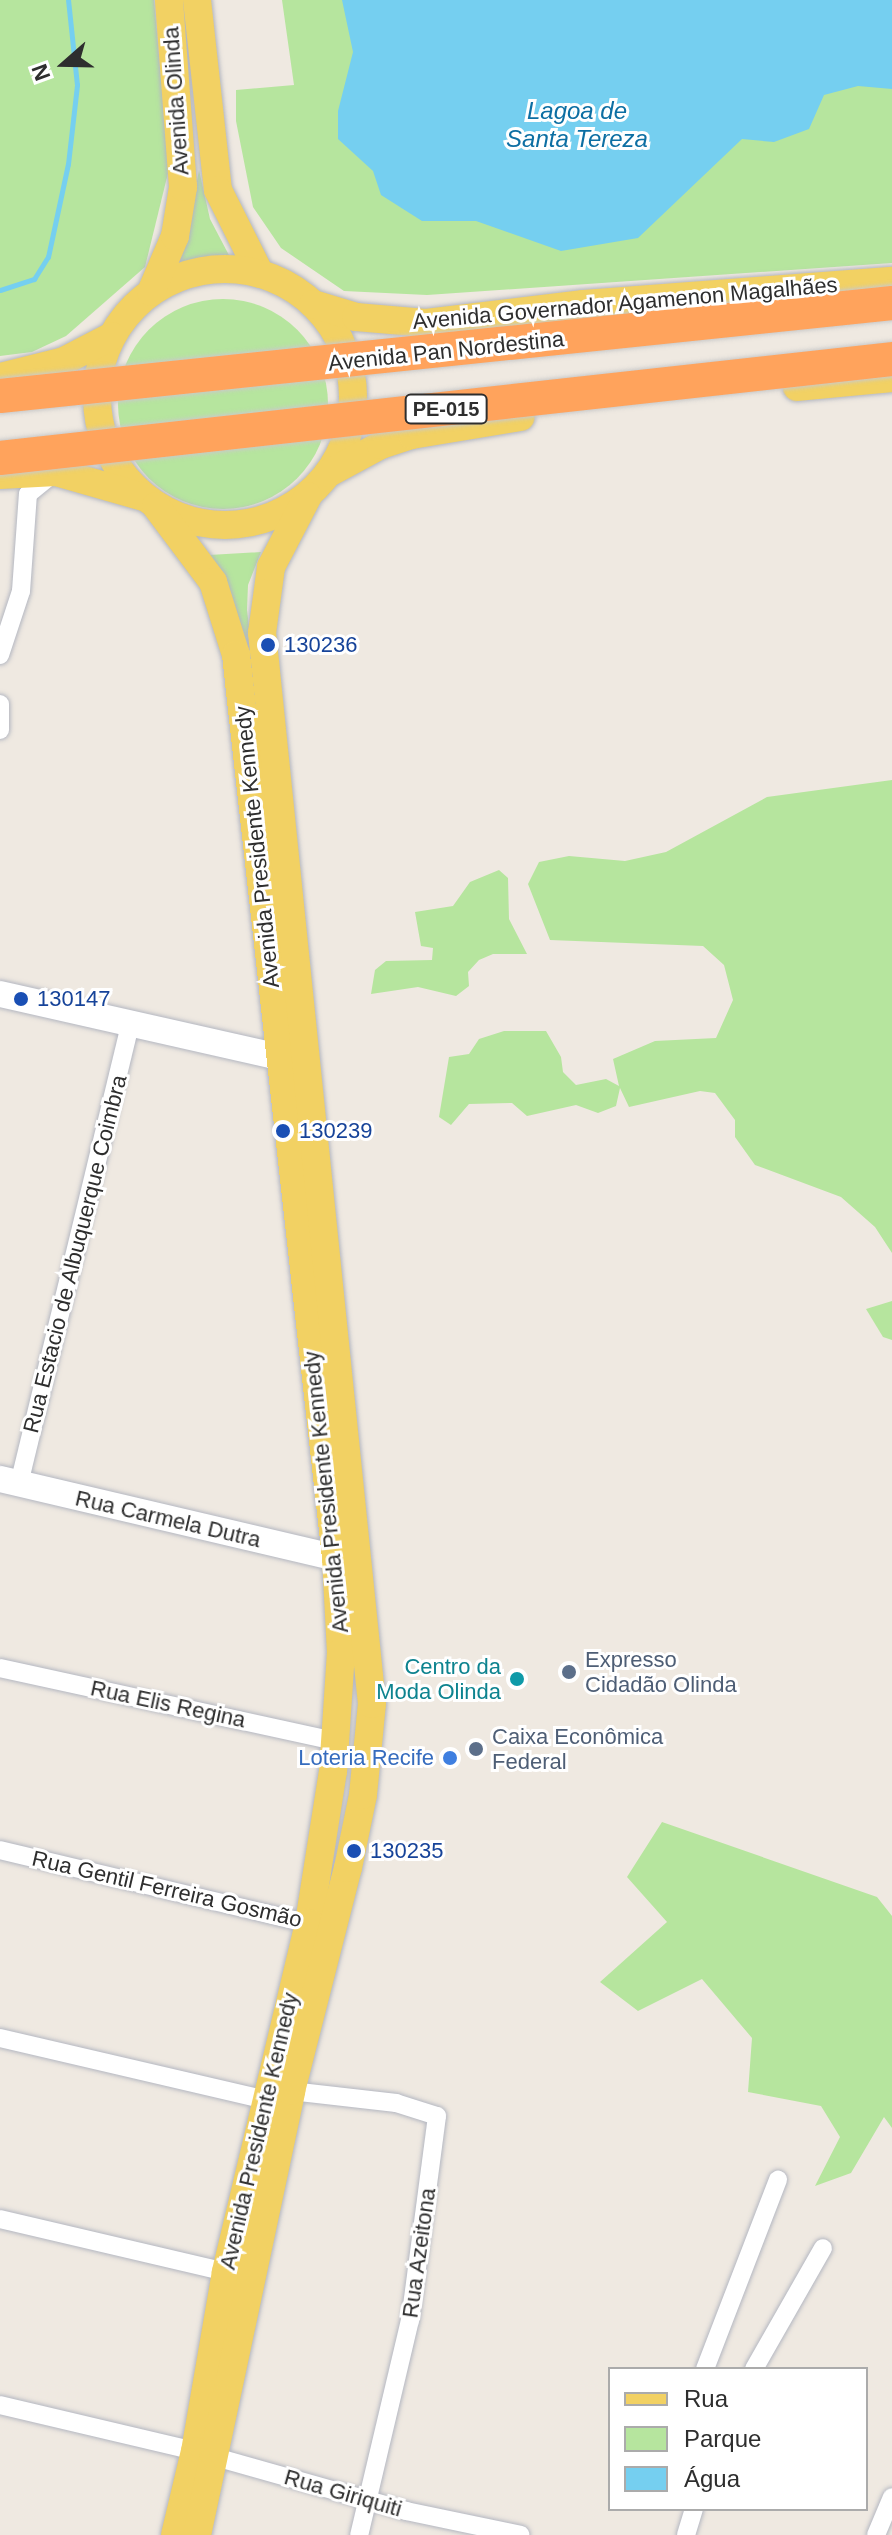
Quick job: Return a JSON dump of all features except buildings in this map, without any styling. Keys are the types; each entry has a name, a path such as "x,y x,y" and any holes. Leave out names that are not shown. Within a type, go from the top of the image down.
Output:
{"highway":[{"name":"Avenida Pan Nordestina","path":"0,396 892,303"},
{"name":"PE-015","path":"0,458 892,359"}],"main road":[{"name":"Avenida Olinda","path":"151,292 175,236 183,187 169,0"},
{"path":"197,0 218,190 260,274"},
{"path":"0,377 64,361 112,336 151,292 192,273 238,269 260,274 313,304 336,336 351,373 350,425 329,474"},
{"name":"Avenida Governador Agamenon Magalhães","path":"313,304 356,317 426,323 584,304 892,281"},
{"path":"112,336 98,384 100,422 112,458 150,501"},
{"path":"0,475 56,472 150,501 193,522 234,526 273,517 308,496 329,474 381,445 442,427 892,378"},
{"name":"Avenida Presidente Kennedy","path":"197,2535 226,2272 278,2096 321,1927 363,1795 371,1667 262,633 271,567 308,496"},
{"name":"Avenida Presidente Kennedy","path":"150,501 213,582 236,655 336,1558 341,1652 321,1927"},
{"name":"Avenida Presidente Kennedy","path":"175,2535 204,2454 278,2096"}],"street":[{"path":"0,655 21,591 28,494 56,472"},
{"path":"0,994 280,1057"},
{"name":"Rua Estacio de Albuquerque Coimbra","path":"10,1482 130,1025"},
{"name":"Rua Carmela Dutra","path":"10,1482 336,1558"},
{"name":"Rua Elis Regina","path":"0,1668 336,1741"},
{"name":"Rua Gentil Ferreira Gosmão","path":"0,1850 321,1927"},
{"name":"Rua Azeitona","path":"0,2038 278,2096 433,2112 437,2118 410,2320 359,2535"},
{"path":"706,2367 778,2180"},
{"path":"0,2219 226,2272"},
{"path":"755,2367 823,2248"},
{"name":"Rua Giriquiti","path":"0,2405 513,2534"},
{"path":"876,2535 892,2497"},
{"path":"686,2535 693,2511"}],"green space":[{"path":"0,0 154,0 169,169 145,267 66,336 32,352 0,356"},
{"path":"282,0 892,0 892,263 427,295 344,291 281,248 253,207 236,121 236,90 294,85"},
{"path":"199,170 210,219 231,259 173,264 187,236"},
{"path":"223,299 263,307 282,316 298,329 311,345 320,364 328,404 320,444 311,463 298,479 282,492 263,501 223,509 183,501 164,492 148,479 135,463 126,444 118,404 126,364 135,345 148,329 164,316 183,307"},
{"path":"261,552 248,585 247,610 263,744 209,555"},
{"path":"892,780 892,1253 875,1227 841,1197 755,1165 735,1137 735,1120 715,1093 700,1091 629,1107 620,1088 616,1106 598,1113 576,1105 527,1116 512,1103 469,1104 451,1125 439,1117 449,1057 469,1054 479,1039 504,1031 546,1031 561,1057 563,1072 576,1085 606,1079 619,1086 613,1059 655,1041 716,1038 733,1000 724,965 703,946 550,940 528,884 539,862 569,856 625,861 666,852 767,797"},
{"path":"499,870 508,878 509,919 527,954 493,954 479,960 468,972 469,986 456,996 418,987 371,994 375,970 386,961 432,960 433,948 421,946 415,912 453,906 470,882"},
{"path":"892,1301 892,1340 883,1337 866,1309"},
{"path":"662,1822 877,1897 892,1916 892,2128 884,2117 851,2173 815,2186 840,2137 821,2106 748,2092 752,2038 702,1979 638,2011 600,1982 667,1922 627,1877"}],"water":[{"name":"Lagoa de Santa Tereza","path":"342,0 892,0 892,89 858,86 824,95 809,129 774,142 742,139 638,238 561,251 476,221 422,221 381,195 373,171 338,139 338,111 353,52"}],"waterway":[{"path":"0,290 34,279 48,257 68,164 77,85 68,0"}],"place":[{"name":"130236","path":"268,645"},
{"name":"130147","path":"21,999"},
{"name":"130239","path":"283,1131"},
{"name":"Expresso Cidadão Olinda","path":"569,1672"},
{"name":"Centro da Moda Olinda","path":"517,1679"},
{"name":"Caixa Econômica Federal","path":"476,1749"},
{"name":"Loteria Recife","path":"450,1758"},
{"name":"130235","path":"354,1851"}]}
